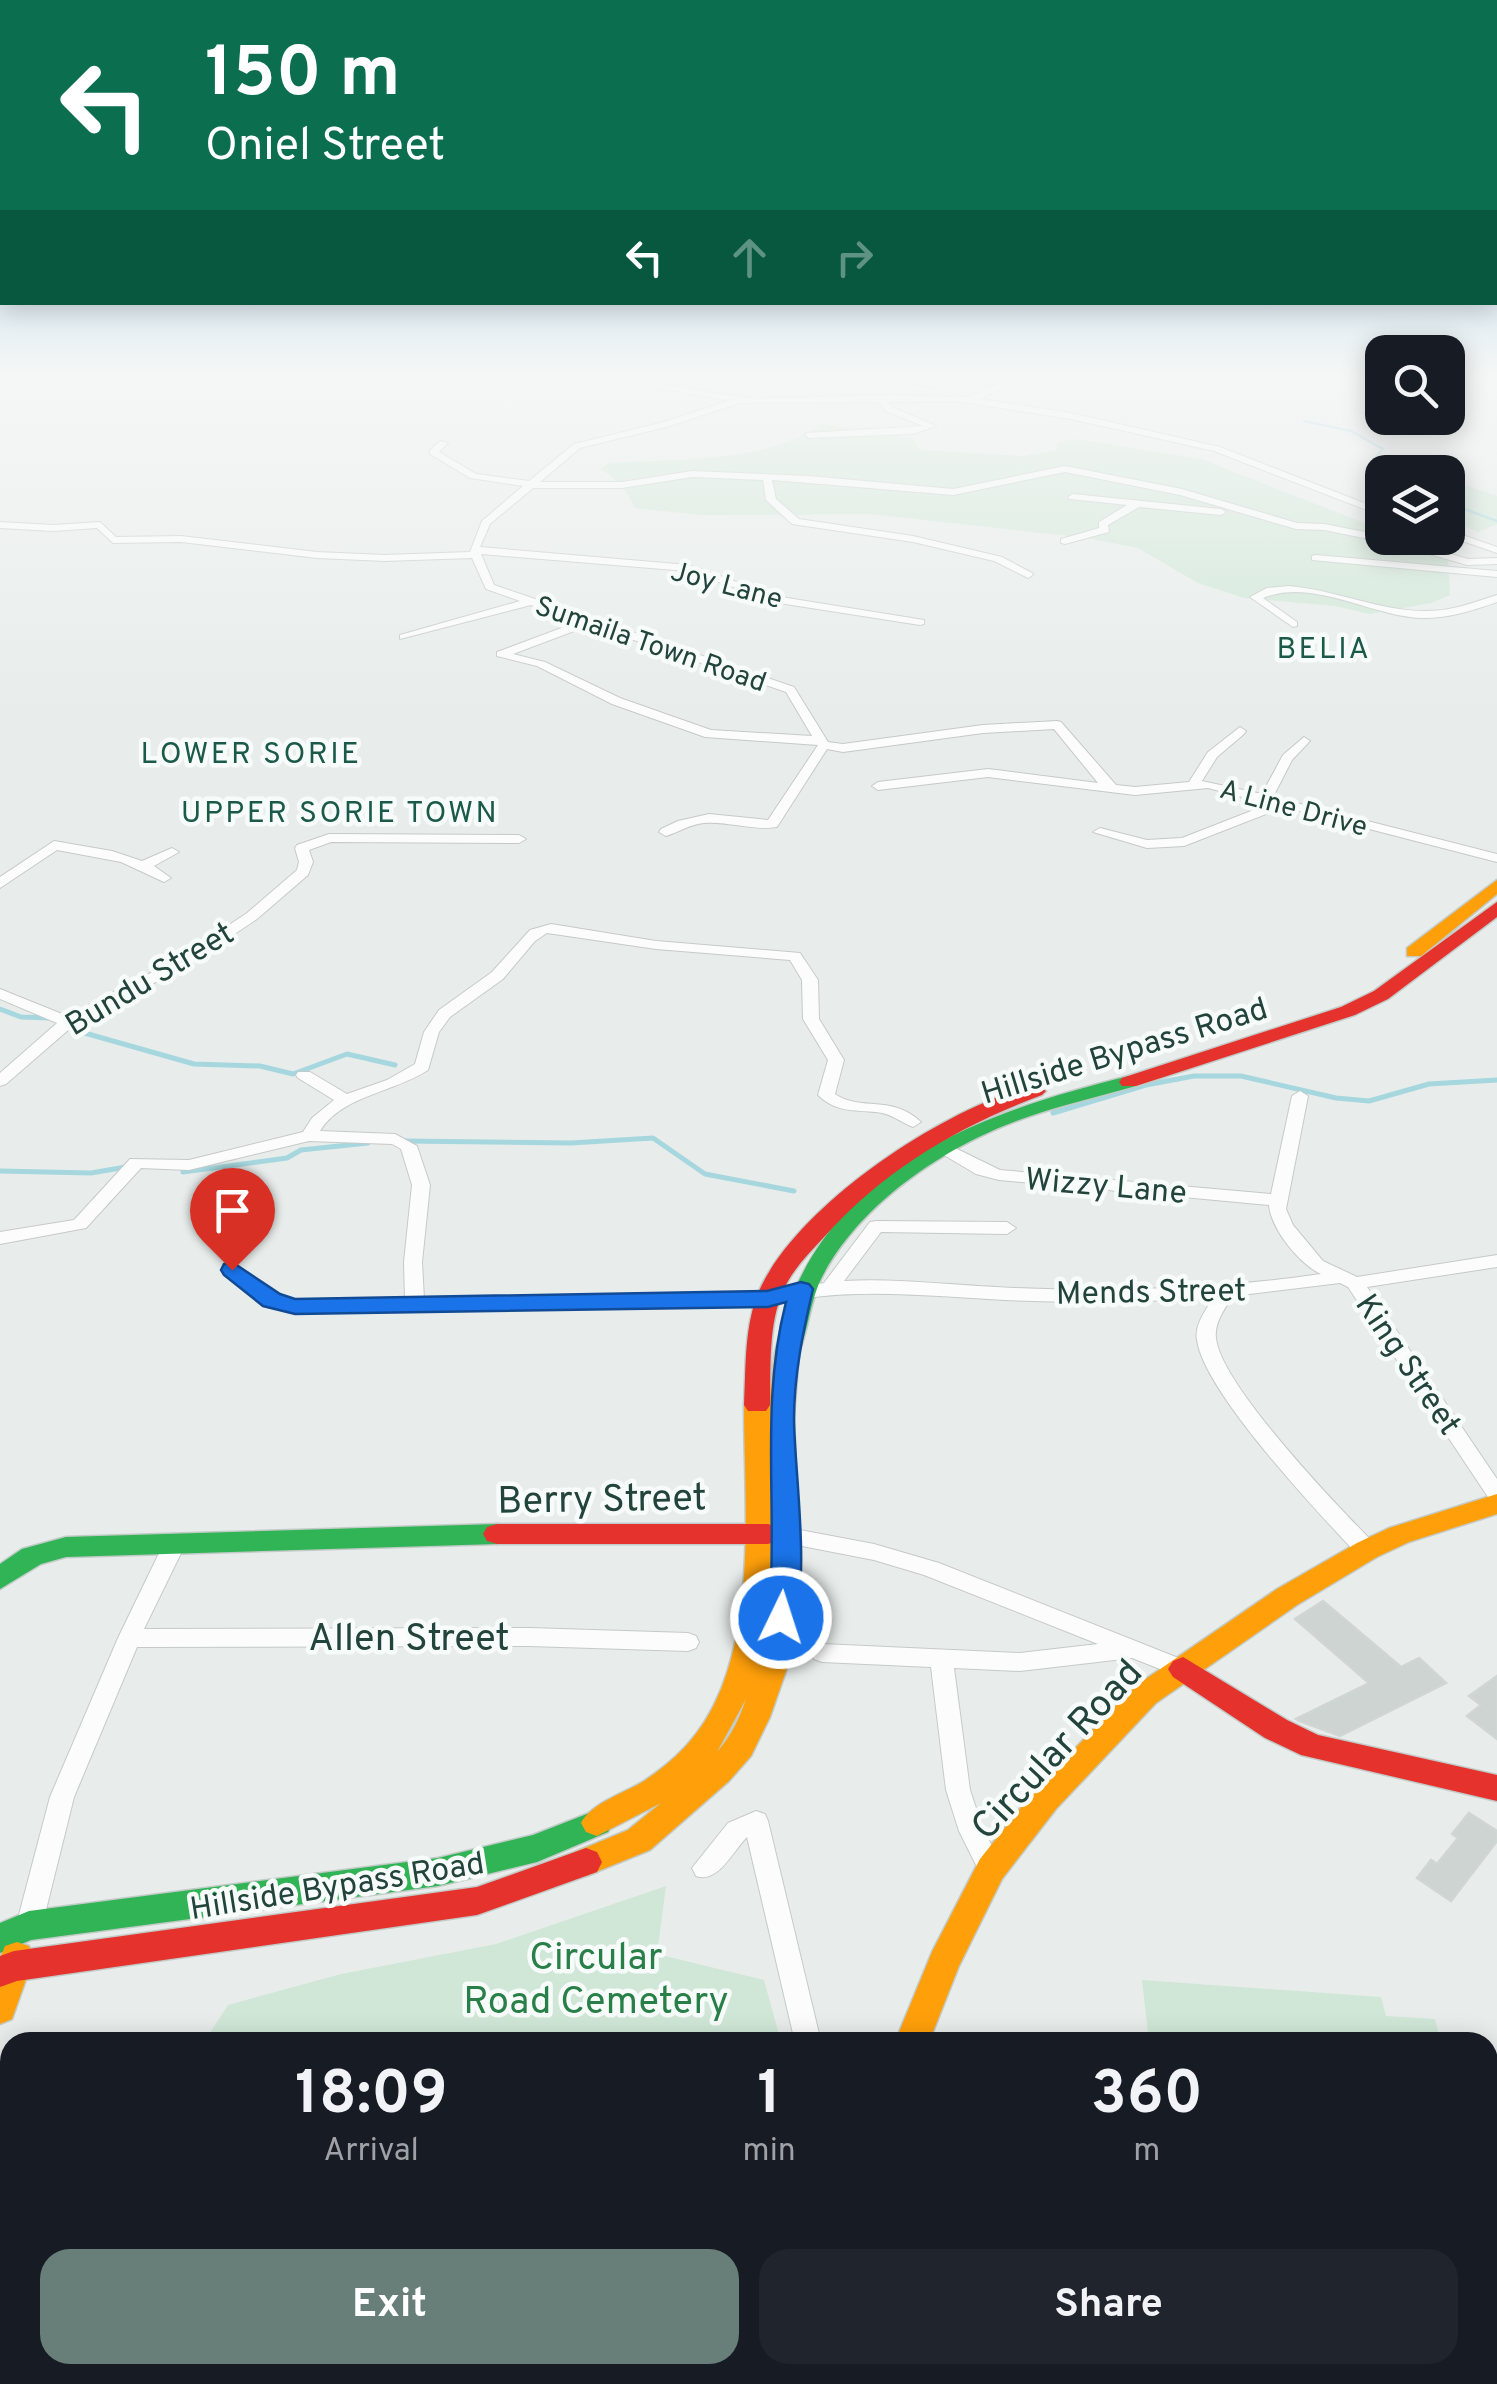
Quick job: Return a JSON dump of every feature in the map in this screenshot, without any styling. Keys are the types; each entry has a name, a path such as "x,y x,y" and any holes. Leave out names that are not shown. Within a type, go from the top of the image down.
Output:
{"main road":[{"name":"Hillside Bypass Road","path":"0,1938 29,1926 476,1865 554,1840 624,1810 691,1761 712,1737 730,1705 748,1642 756,1532 755,1408 768,1299 782,1271 844,1198 935,1133 1004,1100 1124,1068 1328,1004 1395,968 1497,885"},
{"name":"Hillside Bypass Road","path":"7,1969 477,1901 560,1873 639,1840 718,1772 740,1746 755,1717 776,1654 786,1583 781,1416 788,1339 801,1289 854,1218 941,1148 1023,1110 1213,1056 1348,1012 1381,994 1497,908"},
{"name":"Circular Road","path":"916,2032 944,1964 991,1869 1045,1800 1145,1695 1287,1597 1368,1550 1399,1535 1497,1504"},
{"name":"Berry Street","path":"0,1578 32,1556 52,1549 330,1536 756,1532 784,1536"},
{"path":"1182,1669 1276,1729 1312,1746 1497,1788"},
{"path":"0,2008 7,1969 29,1926"}],"street":[{"path":"474,552 486,523 530,488"},
{"path":"769,488 771,500 796,522 913,538 998,559 1028,575"},
{"path":"900,488 953,492 970,488"},
{"path":"1164,488 1261,518"},
{"path":"1317,488 1365,507"},
{"path":"1073,496 1261,518 1414,545 1467,562 1497,562"},
{"path":"1065,541 1096,535 1105,530 1103,524 1138,503"},
{"name":"Joy Lane","path":"0,525 53,528 100,524 113,540 180,539 316,555 385,558 474,552 688,568 779,600 920,622"},
{"path":"1465,539 1497,550"},
{"name":"Sumaila Town Road","path":"474,552 490,588 790,690 799,699 821,743"},
{"path":"1316,558 1497,574"},
{"path":"1292,624 1255,597 1277,589 1306,590 1418,615 1472,608 1497,598"},
{"path":"404,636 528,602"},
{"path":"586,623 501,654 540,664 616,701 709,734 842,748 983,729 1057,726 1112,788"},
{"path":"1195,782 1212,755 1240,731"},
{"path":"1266,798 1287,758 1304,741"},
{"path":"666,832 687,820 720,817 772,824 821,743"},
{"name":"A Line Drive","path":"878,786 988,773 1135,791 1195,782 1497,858"},
{"path":"1100,832 1146,844 1184,842 1283,803"},
{"name":"Bundu Street","path":"0,1081 68,1022 141,987 252,916 303,872 306,862 302,848 329,838 519,839"},
{"path":"0,884 54,844 102,853 164,878"},
{"path":"140,867 172,852"},
{"path":"309,1136 324,1113 400,1081 422,1067 439,1018 455,1002 508,966 519,946 540,928 562,928 656,945 795,956 807,970 813,992 811,1019 836,1060 826,1095 840,1105 890,1109 912,1122"},
{"path":"0,994 68,1022"},
{"path":"304,1075 347,1101"},
{"path":"1300,1096 1277,1200 1280,1218 1317,1265 1349,1280"},
{"path":"0,1238 76,1226 136,1163 189,1165 309,1136 395,1139 409,1146 421,1185 412,1262 415,1306"},
{"name":"Wizzy Lane","path":"941,1148 999,1175 1277,1200"},
{"path":"830,1287 876,1226 1006,1228"},
{"name":"Mends Street","path":"232,1270 284,1305 415,1306 768,1299 801,1289 830,1287 1099,1295 1276,1288 1497,1260"},
{"name":"King Street","path":"1349,1280 1497,1495"},
{"path":"1227,1290 1208,1330 1211,1355 1295,1474 1368,1550"},
{"name":"Berry Street","path":"784,1536 874,1552 931,1569 1134,1649"},
{"path":"29,1926 62,1797 174,1545"},
{"name":"Allen Street","path":"130,1638 529,1637 688,1642"},
{"path":"822,1654 1052,1660 1134,1649 1182,1669"},
{"path":"941,1658 958,1790 971,1831 991,1869"},
{"path":"705,1868 737,1830 756,1820 806,2032"}],"green space":[{"path":"624,488 1276,488 1365,523 1365,555 1439,555 1448,559 1450,595 1431,603 1370,614 1335,606 1244,598 1198,583 1138,548 1087,538 870,514 701,515 635,508"},
{"path":"1465,488 1497,496 1497,524 1478,532 1465,526"},
{"name":"Circular Road Cemetery","path":"666,1886 657,1954 764,1980 778,2032 210,2032 228,2005 341,1974 496,1944"},
{"path":"1142,1980 1381,1997 1386,2016 1435,2019 1438,2032 1148,2032"}],"building":[{"path":"1323,1601 1401,1667 1419,1658 1446,1683 1340,1736 1296,1719 1369,1683 1295,1619"},
{"path":"1497,1676 1497,1739 1467,1716 1481,1705 1469,1696"},
{"path":"1469,1813 1497,1831 1497,1841 1451,1901 1417,1878 1431,1860 1437,1864 1458,1838 1452,1834"}],"waterway":[{"path":"1465,509 1497,521"},
{"path":"0,1009 21,1017 50,1018"},
{"path":"67,1028 194,1064 260,1066 293,1074 347,1054 395,1065"},
{"path":"1053,1113 1146,1085 1194,1076 1241,1076 1336,1098 1369,1101 1429,1084 1497,1080"},
{"path":"404,1141 571,1143 653,1138 705,1174 794,1191"},
{"path":"183,1167 183,1172 287,1158 301,1150 368,1143"},
{"path":"0,1171 91,1173 126,1167"}],"traffic: fast":[{"path":"787,1353 795,1314 810,1278 831,1245 888,1187 956,1141 1006,1117 1129,1082"},
{"path":"0,1578 32,1556 66,1547 497,1534"},
{"path":"0,1938 29,1926 438,1872 537,1848 597,1823"}],"traffic: slow":[{"path":"1414,952 1497,885"},
{"path":"586,1862 639,1840 718,1772 740,1747 755,1717 777,1654 786,1583 781,1416 787,1353"},
{"path":"597,1823 654,1791 692,1760 726,1713 742,1673 756,1584 757,1405"},
{"path":"916,2032 944,1963 991,1869 1045,1800 1145,1695 1287,1597 1367,1550 1399,1535 1497,1504"},
{"path":"0,2008 17,1957"}],"traffic: jam":[{"path":"1129,1082 1348,1011 1381,995 1497,908"},
{"path":"757,1405 768,1298 780,1275 807,1241 856,1191 911,1150 970,1117 1035,1091"},
{"path":"497,1534 768,1534"},
{"path":"1183,1669 1276,1729 1312,1746 1497,1788"},
{"path":"0,1972 14,1966 477,1901 586,1862"}],"district":[{"name":"BELIA","path":"1324,648"},
{"name":"LOWER SORIE","path":"251,753"},
{"name":"UPPER SORIE TOWN","path":"340,812"}],"route":[{"path":"232,1270 272,1300 295,1306 768,1299 801,1289 788,1339 781,1416 786,1583 781,1618"}]}
